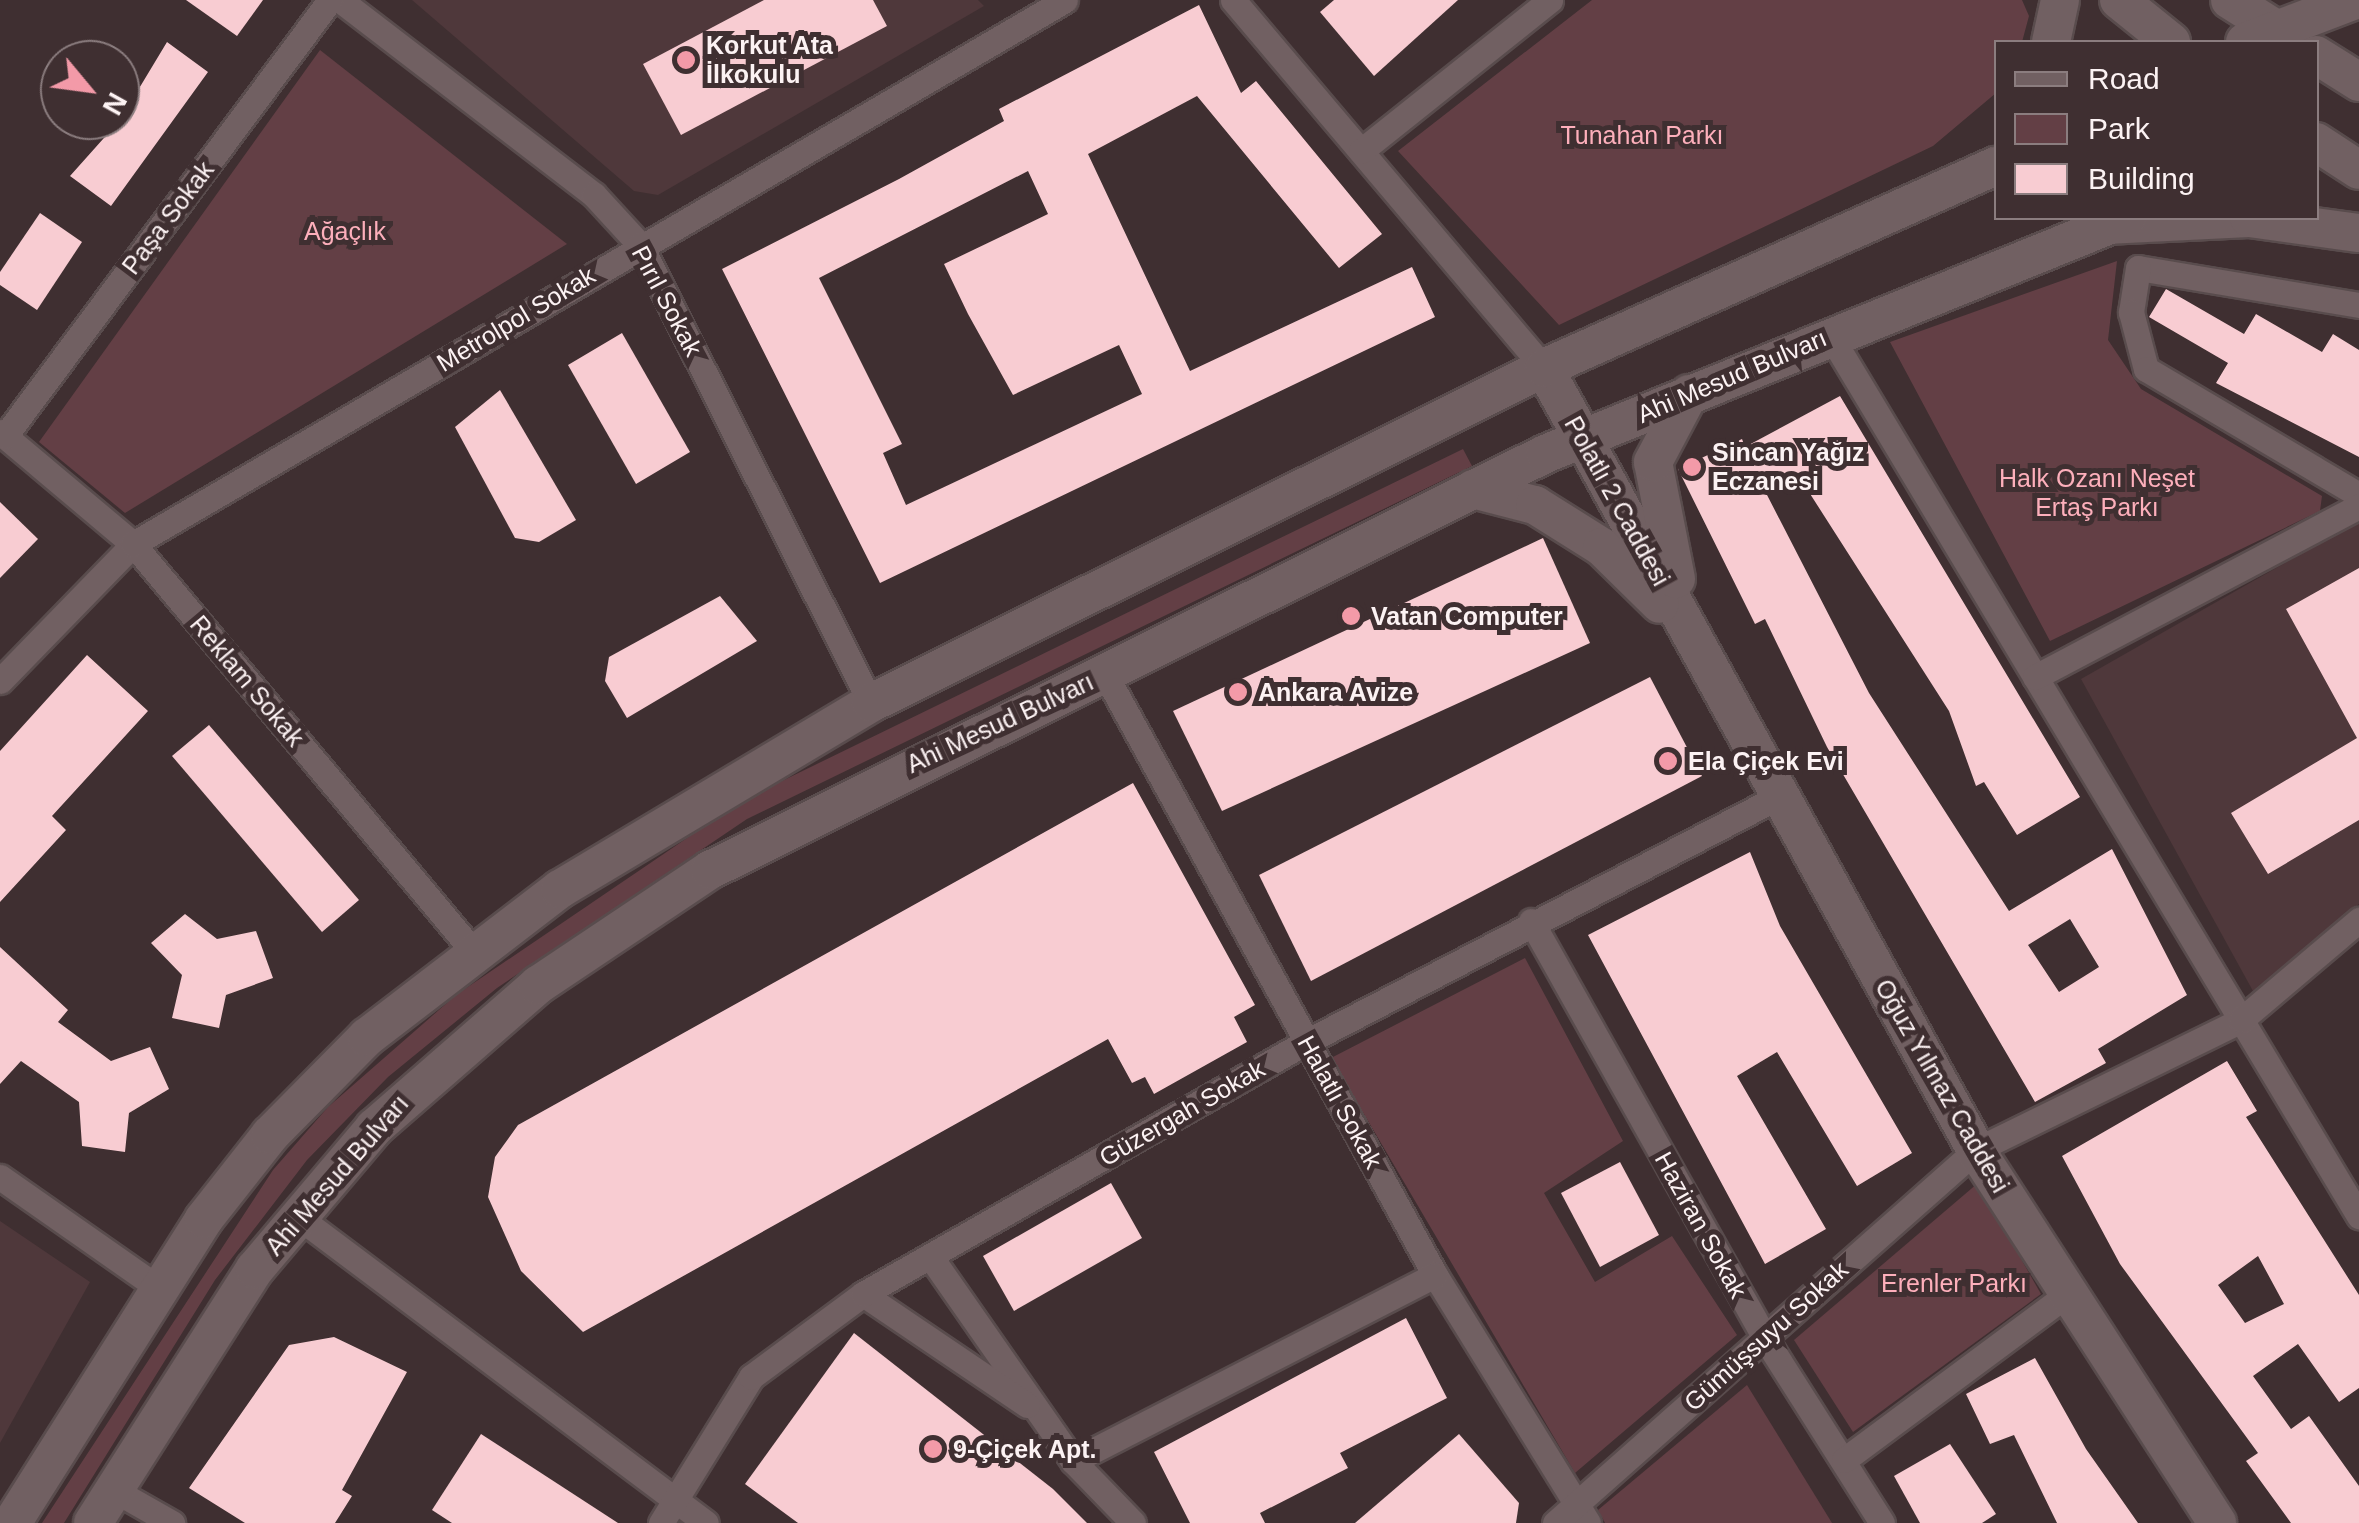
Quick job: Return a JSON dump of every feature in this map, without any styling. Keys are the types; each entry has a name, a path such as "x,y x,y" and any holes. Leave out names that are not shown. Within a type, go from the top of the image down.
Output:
{"main road":[{"path":"2051,40 2060,0"},
{"path":"2119,0 2169,40"},
{"path":"2230,0 2272,38 2355,0"},
{"path":"2319,57 2359,82"},
{"path":"2329,144 2359,170"},
{"path":"12,1523 160,1289 302,1099 473,951 871,702 1544,368 1990,163"},
{"name":"Ahi Mesud Bulvarı","path":"93,1523 298,1216 418,1082 601,943 785,828 1106,674 1473,489 1830,335 2117,221 2161,220"},
{"name":"Ahi Mesud Bulvarı","path":"2264,220 2359,233"},
{"name":"Polatlı 2 Caddesi","path":"1544,368 1690,634"},
{"path":"1690,394 1653,462 1690,634"},
{"path":"1473,489 1536,505 1602,548 1690,634"},
{"name":"Oğuz Yılmaz Caddesi","path":"1690,634 1976,1150 2065,1296 2217,1523"}],"street":[{"name":"Paşa Sokak","path":"3,434 330,0"},
{"name":"Pırıl Sokak","path":"340,0 594,194 640,245 871,702"},
{"name":"Metrolpol Sokak","path":"0,682 133,544 1065,0"},
{"path":"1233,0 1544,368"},
{"path":"1361,152 1550,0"},
{"path":"2359,305 2138,268 2131,312 2146,369 2359,496"},
{"path":"1830,335 2359,1216"},
{"name":"Reklam Sokak","path":"3,434 133,544 473,951"},
{"path":"2035,677 2359,506"},
{"name":"Halatlı Sokak","path":"1106,674 1435,1275 1583,1513"},
{"name":"Güzergah Sokak","path":"662,1523 751,1377 863,1294 1306,1042 1531,921 1780,796"},
{"name":"Gümüşsuyu Sokak","path":"1555,1523 1583,1513 1764,1337 1976,1150 2242,1020 2359,920"},
{"name":"Haziran Sokak","path":"1531,921 1764,1337 1882,1523"},
{"path":"0,1176 160,1289"},
{"path":"298,1216 706,1523"},
{"path":"930,1256 1073,1461 1132,1523"},
{"path":"1073,1461 1435,1275"},
{"path":"863,1294 1039,1414"},
{"path":"1844,1460 2065,1296"},
{"path":"114,1490 172,1523"}],"shaded area":[{"name":"Korkut Ata İlkokulu","path":"412,0 978,0 984,6 658,195 634,191"},
{"path":"2359,521 2359,904 2253,991 2081,679"},
{"path":"0,1221 90,1282 0,1443"}],"green space":[{"name":"Tunahan Parkı","path":"1592,0 2022,0 2029,16 2023,40 1994,40 1994,95 1933,146 1559,325 1398,151"},
{"name":"Ağaçlık","path":"320,50 567,244 125,513 39,442"},
{"name":"Halk Ozanı Neşet Ertaş Parkı","path":"2117,261 2108,340 2141,389 2322,496 2320,511 2050,641 1890,342"},
{"path":"1463,449 1472,466 747,819 497,988 388,1077 307,1160 215,1280 64,1523 42,1523 273,1170 328,1107 456,995 743,800"},
{"path":"1525,958 1623,1141 1544,1193 1595,1282 1672,1236 1737,1335 1575,1473 1331,1058"},
{"name":"Erenler Parkı","path":"1978,1183 2041,1294 1853,1432 1794,1340"},
{"path":"1747,1385 1832,1523 1605,1523 1598,1510"}],"building":[{"path":"186,0 263,0 237,36"},
{"path":"764,0 873,0 887,26 681,135 643,64"},
{"path":"1334,0 1458,0 1374,76 1320,12"},
{"path":"1199,5 1241,93 1256,81 1382,234 1339,268 1197,96 1088,154 1190,371 1412,267 1435,317 880,583 722,269 1004,121 999,109","holes":["1028,171 1048,214 944,264 968,314 1013,395 1119,345 1142,394 906,505 883,453 902,444 819,278"]},
{"path":"167,42 208,72 111,206 70,176 102,140 140,140 140,87"},
{"path":"40,213 82,242 37,310 0,285 0,272"},
{"path":"2166,289 2244,334 2256,314 2322,352 2333,334 2359,350 2359,457 2216,383 2228,363 2149,317"},
{"path":"622,333 690,452 636,484 568,365"},
{"path":"500,390 576,520 539,542 515,538 455,427"},
{"path":"1840,396 2080,797 2017,835 1984,782 1976,786 1949,711 1798,475 1766,493 1869,693 2009,911 2112,849 2187,995 2098,1049 2106,1063 2035,1102 1827,747 1765,619 1755,624 1678,469 1742,439 1745,447","holes":["2070,919 2099,967 2059,992 2028,945"]},
{"path":"0,502 38,539 0,578"},
{"path":"1543,538 1590,643 1222,811 1173,711"},
{"path":"2359,568 2359,820 2268,874 2231,813 2357,738 2286,609"},
{"path":"720,596 757,641 627,718 605,681 609,657"},
{"path":"87,655 148,711 52,816 66,830 0,902 0,751"},
{"path":"1650,677 1702,776 1311,981 1259,875"},
{"path":"209,725 359,900 322,932 172,756"},
{"path":"1133,783 1255,1005 1234,1017 1247,1042 1154,1094 1145,1077 1132,1083 1108,1039 583,1332 521,1271 488,1197 495,1157 518,1125"},
{"path":"1750,852 1780,926 1912,1153 1857,1186 1777,1052 1737,1076 1826,1229 1765,1264 1588,935"},
{"path":"185,914 217,939 256,931 273,978 226,995 219,1028 172,1018 182,975 151,943"},
{"path":"0,947 68,1010 58,1022 111,1061 150,1047 169,1089 129,1113 125,1152 82,1146 79,1102 21,1061 0,1084"},
{"path":"2227,1061 2257,1111 2246,1117 2359,1295 2359,1388 2339,1402 2298,1344 2253,1376 2291,1429 2309,1416 2359,1486 2359,1523 2291,1523 2246,1461 2258,1453 2120,1264 2062,1156","holes":["2258,1256 2284,1304 2245,1323 2218,1285"]},
{"path":"1620,1162 1659,1235 1600,1267 1561,1193"},
{"path":"1111,1183 1142,1238 1014,1311 983,1256"},
{"path":"1406,1318 1447,1398 1340,1453 1348,1468 1260,1513 1265,1523 1190,1523 1154,1452"},
{"path":"854,1333 1053,1489 1087,1523 798,1523 745,1484"},
{"path":"334,1337 407,1372 342,1490 352,1496 335,1523 245,1523 189,1488 289,1345"},
{"path":"2035,1358 2086,1449 2138,1523 2057,1523 2014,1435 1990,1444 1966,1394"},
{"path":"481,1434 618,1523 452,1523 432,1510"},
{"path":"1459,1434 1519,1503 1516,1523 1355,1523"},
{"path":"1950,1444 1996,1514 1982,1523 1920,1523 1894,1476"}],"place":[{"name":"Korkut Ata İlkokulu","path":"686,60"},
{"name":"Sincan Yağız Eczanesi","path":"1692,467"},
{"name":"Vatan Computer","path":"1351,616"},
{"name":"Ankara Avize","path":"1238,692"},
{"name":"Ela Çiçek Evi","path":"1668,761"},
{"name":"9-Çiçek Apt.","path":"933,1449"}]}
